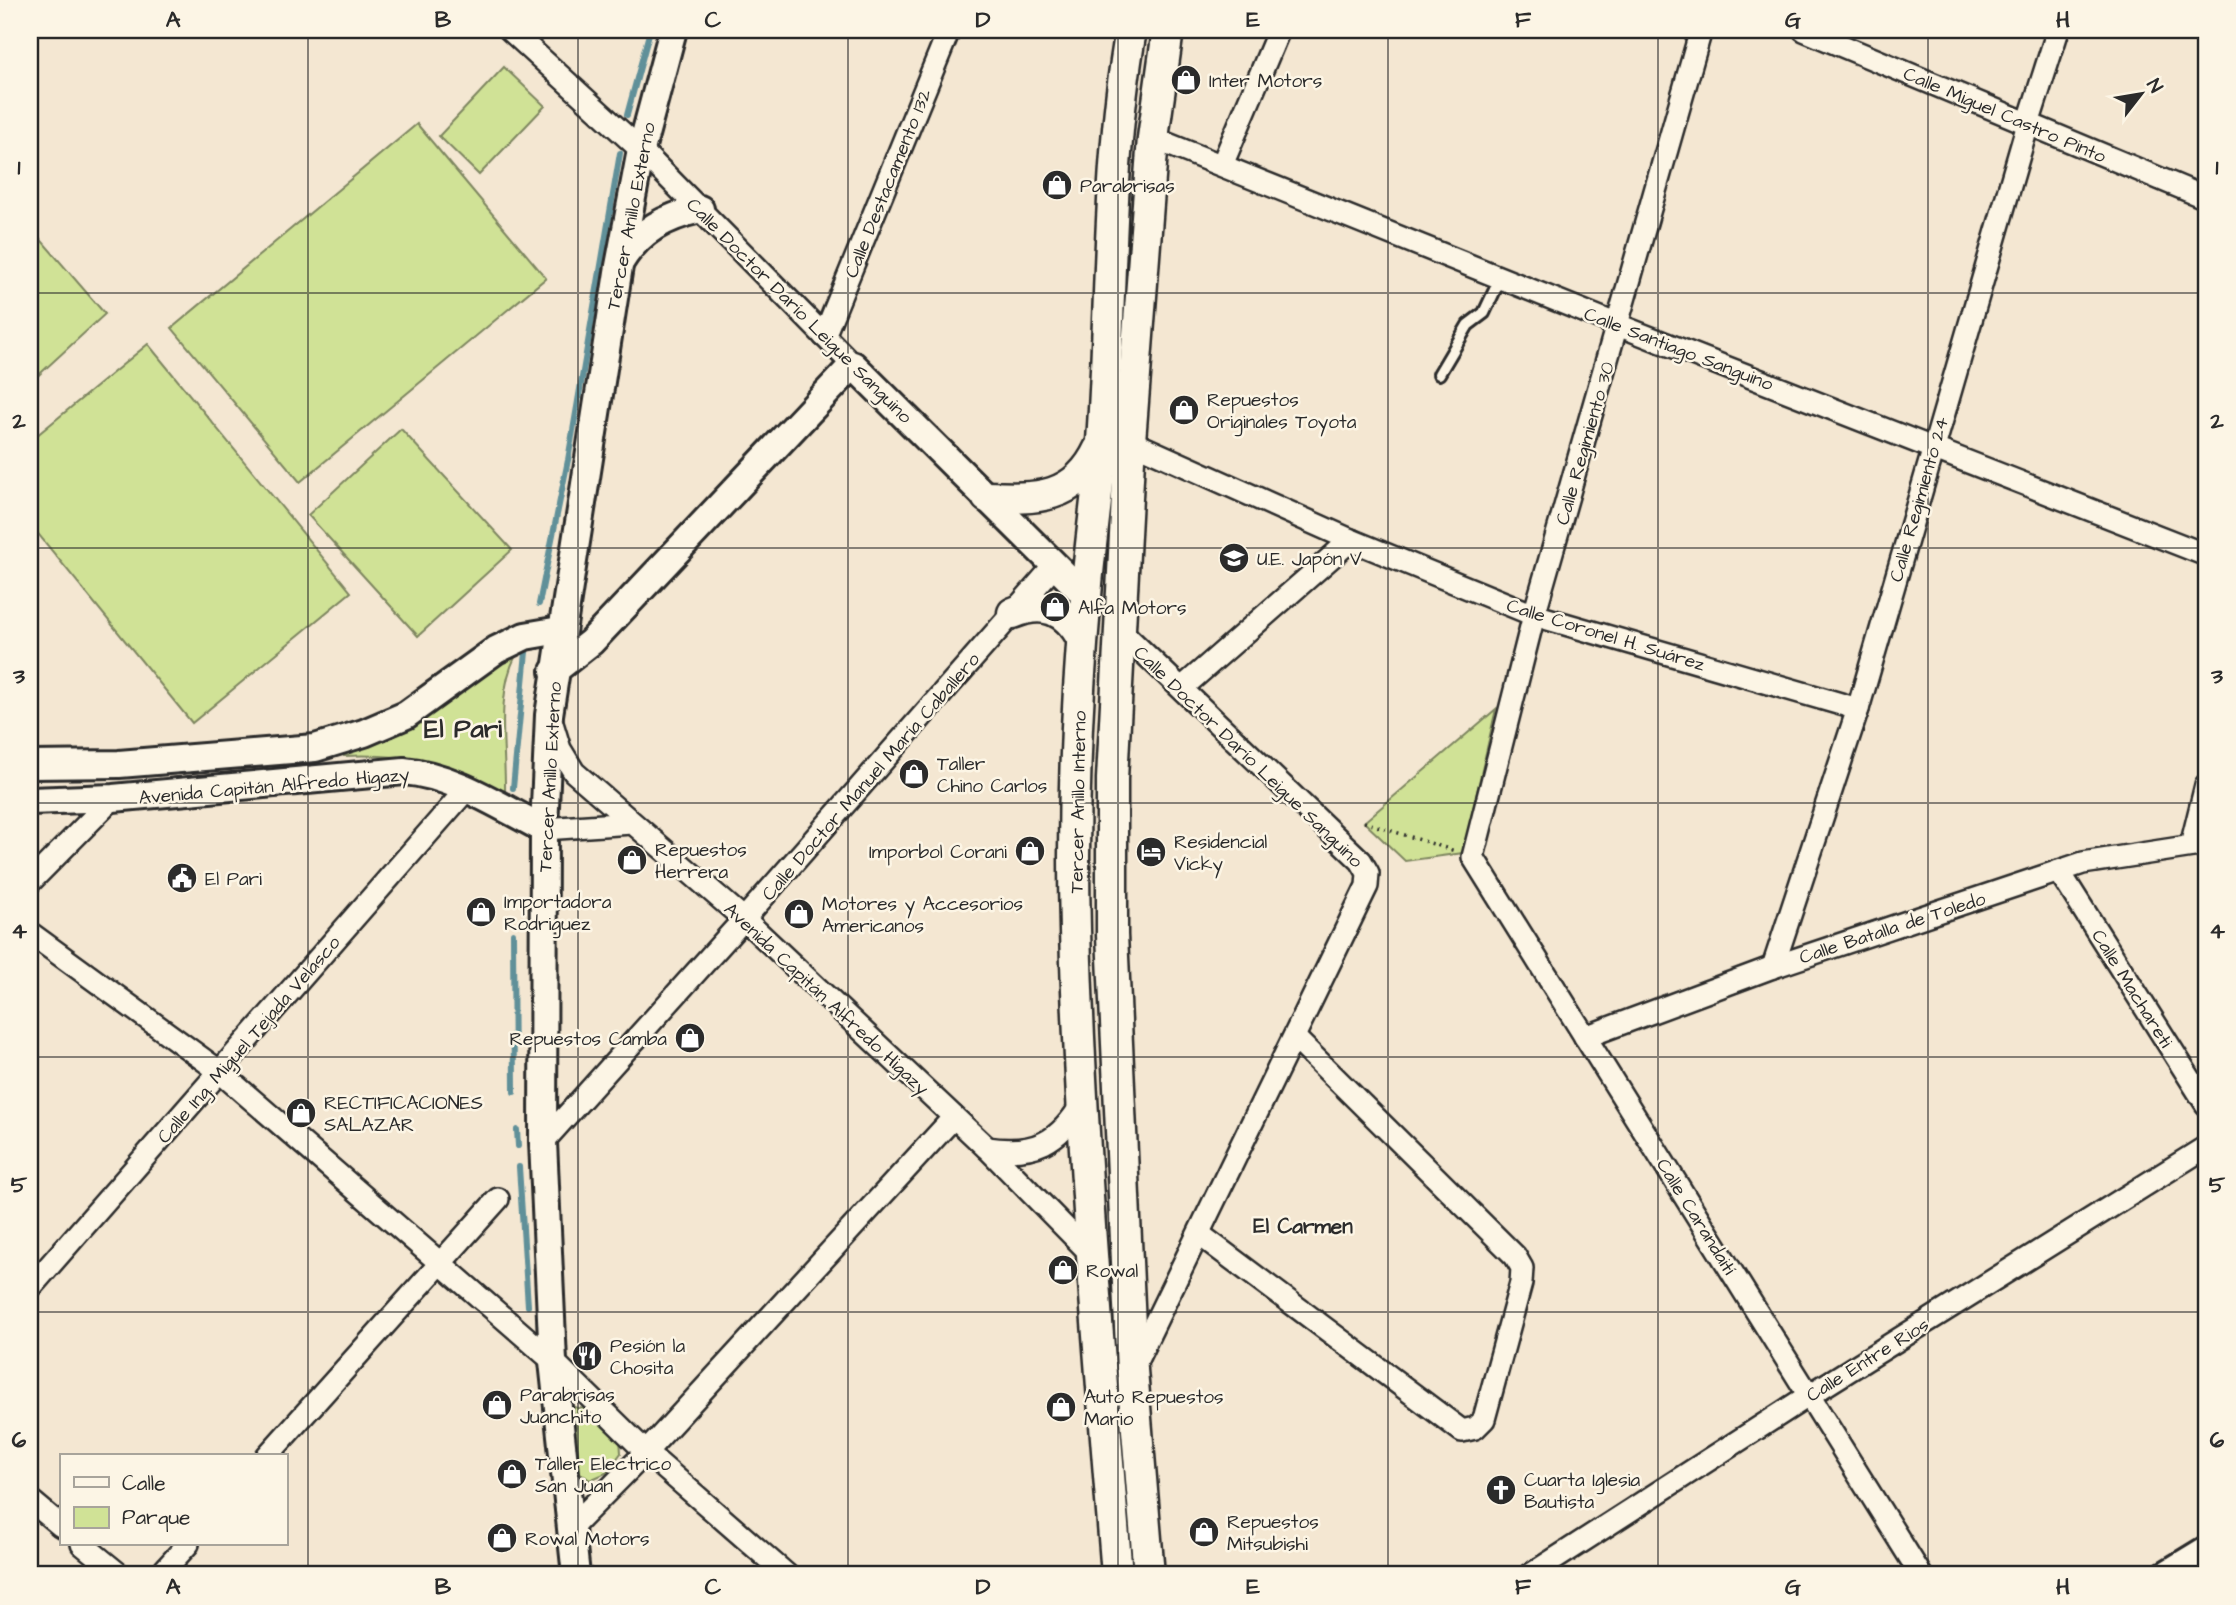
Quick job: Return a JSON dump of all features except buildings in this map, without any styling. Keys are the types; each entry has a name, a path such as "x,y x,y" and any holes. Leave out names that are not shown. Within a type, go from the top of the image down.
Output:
{"main road":[{"name":"Tercer Anillo Interno","path":"1131,30 1121,89 1116,442 1120,630 1115,722 1112,935 1145,1318 1132,1370 1149,1575"},
{"name":"Tercer Anillo Interno","path":"1124,1572 1107,1447 1091,1254 1075,929 1076,769 1086,596 1116,442 1134,410 1153,138 1168,30"},
{"path":"1121,89 1128,113 1153,138"},
{"path":"1115,722 1109,687 1109,625 1086,596 1098,583 1104,568 1122,442 1134,410"},
{"path":"987,497 1025,499 1050,495 1073,484 1116,442"},
{"path":"1013,614 1028,607 1053,609 1074,623 1082,638"},
{"path":"1107,1447 1125,1500 1130,1505 1143,1506"}],"street":[{"name":"Calle Doctor Darío Leigue Sanguino","path":"510,30 700,209 1086,596"},
{"name":"Tercer Anillo Externo","path":"576,1575 553,1361 543,1142 544,829 549,715 636,147 673,30"},
{"name":"Calle Destacamento 132","path":"824,336 949,30"},
{"path":"1222,165 1279,30"},
{"name":"Calle Regimiento 30","path":"1472,857 1534,615 1701,30"},
{"name":"Calle Miguel Castro Pinto","path":"1804,30 2206,198"},
{"name":"Calle Regimiento 24","path":"1773,967 1858,709 2028,124 2058,30"},
{"name":"Calle Santiago Sanguino","path":"1153,138 1618,325 2206,555"},
{"path":"619,266 629,248 651,228 679,214 700,209"},
{"path":"554,671 592,642 853,365"},
{"name":"Calle Coronel H. Suárez","path":"1116,442 1534,615 1858,709"},
{"path":"1182,688 1351,540"},
{"name":"Calle Doctor Manuel María Caballero","path":"543,1142 744,919 1055,565"},
{"name":"Avenida Capitán Alfredo Higazy","path":"30,765 119,764 315,748 364,733 406,715 496,650 524,636 560,630"},
{"name":"Calle Doctor Darío Leigue Sanguino","path":"1120,630 1361,860 1368,873 1367,886 1296,1039"},
{"name":"Avenida Capitán Alfredo Higazy","path":"549,715 560,749 574,772 744,919 987,1148 1091,1254"},
{"name":"Avenida Capitán Alfredo Higazy","path":"30,801 113,798 404,771 423,773 466,790 544,829"},
{"path":"2199,845 2206,785"},
{"name":"Calle Ing. Miguel Tejada Velasco","path":"30,1288 466,790"},
{"path":"30,883 113,798"},
{"path":"544,829 632,823"},
{"name":"Calle Batalla de Toledo","path":"1585,1037 1773,967 2083,863 2199,845"},
{"name":"Calle Carandaití","path":"1472,857 1921,1575"},
{"name":"Calle Machareti","path":"2059,872 2206,1104"},
{"path":"30,933 219,1071 553,1361 646,1452 787,1575"},
{"path":"1145,1318 1199,1234 1296,1039 1515,1256 1522,1268 1521,1283 1484,1419 1475,1428 1462,1432 1199,1234"},
{"path":"987,1148 1010,1152 1033,1148 1054,1138 1072,1122 1083,1102"},
{"path":"570,1529 646,1452 954,1117"},
{"name":"Calle Entre Rios","path":"1542,1572 1808,1396 2206,1147"},
{"path":"269,1454 498,1199"},
{"path":"30,1500 60,1526"},
{"path":"84,1546 120,1575"},
{"path":"160,1575 186,1546"},
{"path":"2165,1575 2206,1550"}],"lane":[{"path":"1439,374 1468,325 1484,313 1501,277"}],"path":[{"path":"1364,822 1472,857"}],"green space":[{"path":"504,67 545,106 479,175 439,136"},
{"path":"417,124 546,278 300,482 172,328"},
{"path":"30,227 105,314 30,383"},
{"path":"148,344 351,592 192,723 30,524 30,441"},
{"path":"401,429 512,550 418,636 308,515"},
{"path":"516,655 510,671 504,705 505,794 465,775 428,763 389,756 344,756 343,748 490,665"},
{"path":"1496,709 1463,853 1405,861 1364,822"},
{"path":"568,1406 590,1410 620,1438 621,1453 606,1473 590,1480 573,1468"}],"waterway":[{"path":"627,115 650,30"},
{"path":"539,604 568,460 620,153"},
{"path":"513,788 526,652"},
{"path":"513,933 514,1092"},
{"path":"517,1130 518,1146"},
{"path":"519,1167 528,1306"}],"place":[{"name":"Inter Motors","path":"1186,80"},
{"name":"Parabrisas","path":"1057,185"},
{"name":"Repuestos Originales Toyota","path":"1184,410"},
{"name":"U.E. Japón V","path":"1234,558"},
{"name":"Alfa Motors","path":"1055,607"},
{"name":"Taller Chino Carlos","path":"914,774"},
{"name":"Imporbol Corani","path":"1030,851"},
{"name":"Residencial Vicky","path":"1151,852"},
{"name":"Repuestos Herrera","path":"632,860"},
{"name":"El Pari","path":"182,878"},
{"name":"Importadora Rodriguez","path":"481,912"},
{"name":"Motores y Accesorios Americanos","path":"799,914"},
{"name":"Repuestos Camba","path":"690,1038"},
{"name":"RECTIFICACIONES SALAZAR","path":"301,1113"},
{"name":"Rowal","path":"1063,1270"},
{"name":"Pesión la Chosita","path":"587,1356"},
{"name":"Parabrisas Juanchito","path":"497,1405"},
{"name":"Auto Repuestos Mario","path":"1061,1407"},
{"name":"Taller Electrico San Juan","path":"512,1474"},
{"name":"Cuarta Iglesia Bautista","path":"1501,1490"},
{"name":"Repuestos Mitsubishi","path":"1204,1532"},
{"name":"Rowal Motors","path":"502,1538"}],"district":[{"name":"El Pari","path":"463,728"},
{"name":"El Carmen","path":"1303,1226"}]}
